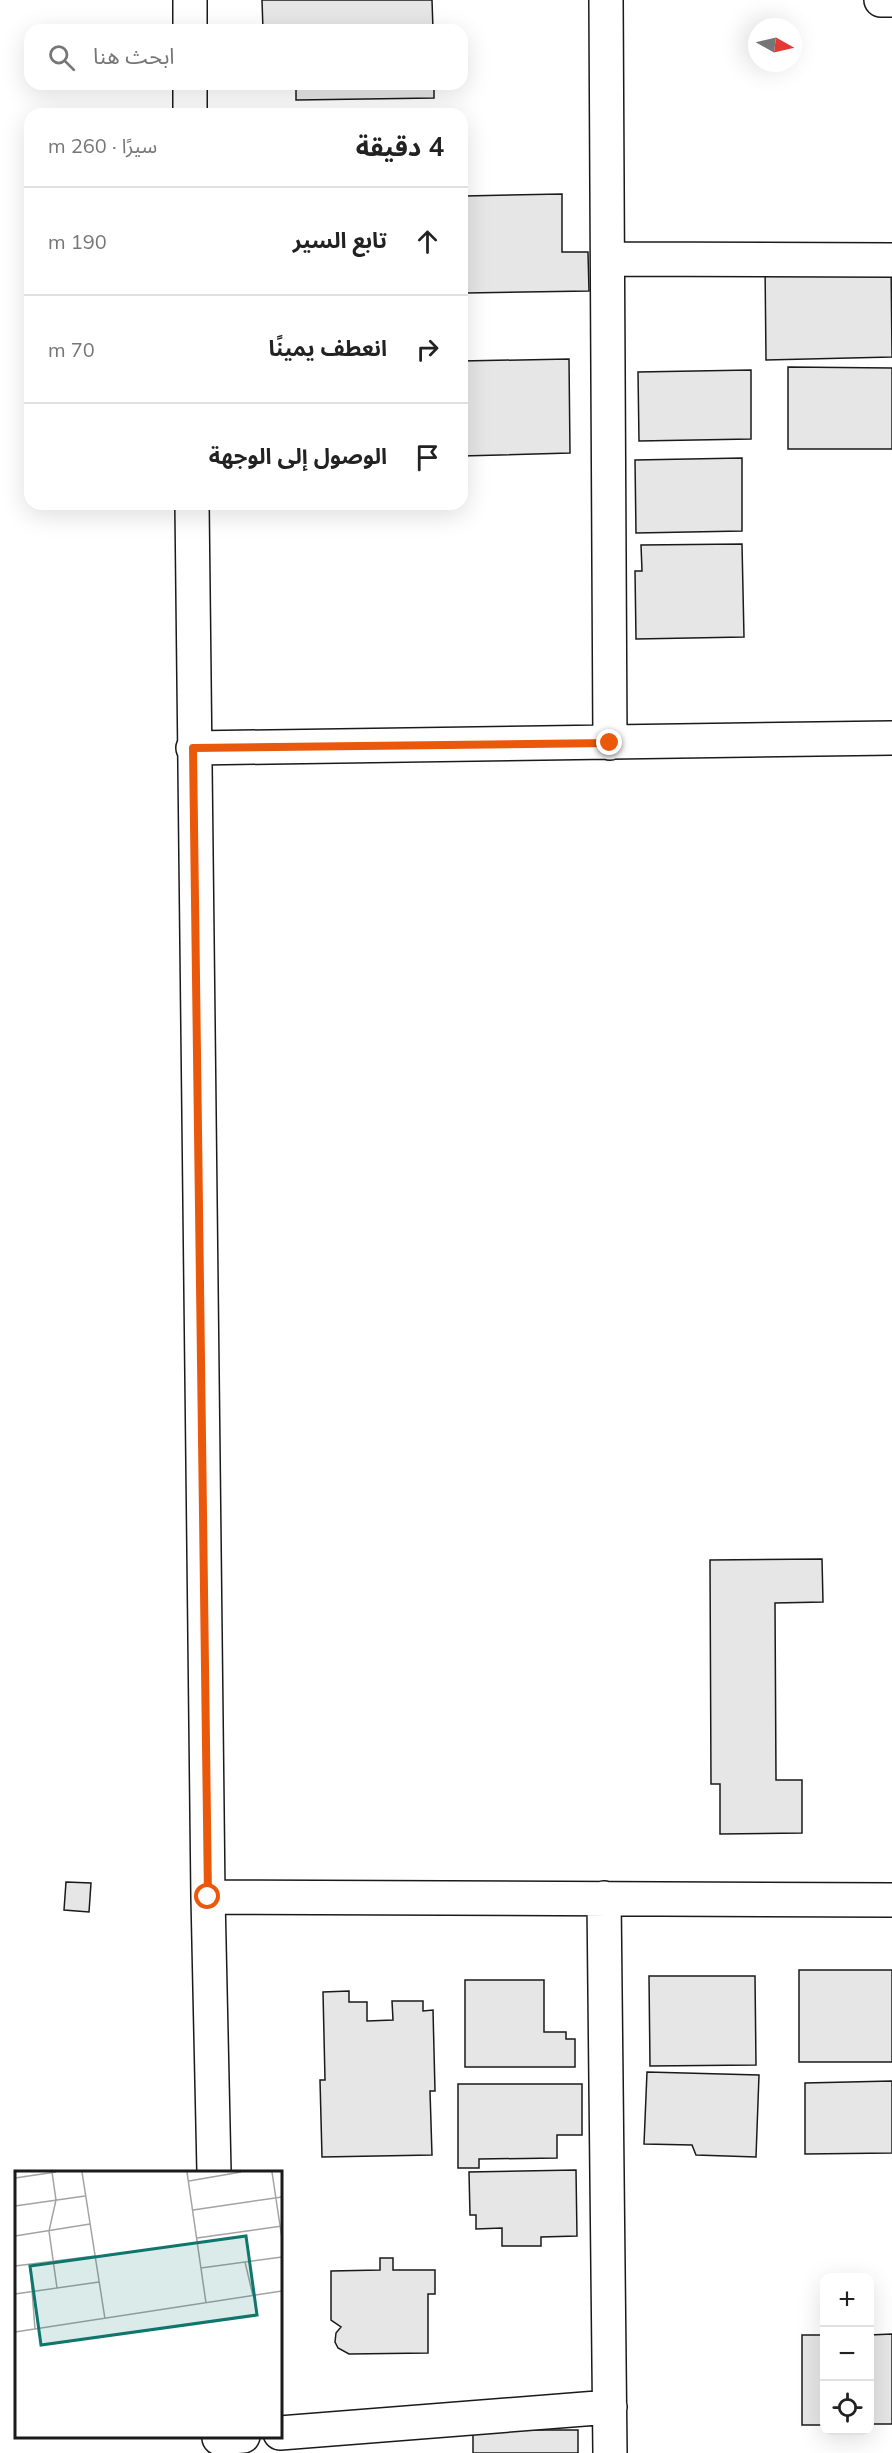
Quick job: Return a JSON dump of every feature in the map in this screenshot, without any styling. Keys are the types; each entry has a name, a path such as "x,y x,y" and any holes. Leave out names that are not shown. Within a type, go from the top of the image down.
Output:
{"street":[{"path":"190,0 190,24"},
{"path":"606,0 610,743"},
{"path":"881,0 892,0"},
{"path":"190,90 190,108"},
{"path":"608,259 892,260"},
{"path":"192,510 193,748 213,2171"},
{"path":"193,748 892,738"},
{"path":"208,1897 892,1900"},
{"path":"604,1898 610,2453"},
{"path":"282,2433 610,2407"}],"building":[{"path":"262,0 432,0 433,24 263,24"},
{"path":"296,90 434,90 434,98 296,100"},
{"path":"562,194 562,252 588,252 589,291 468,293 468,196"},
{"path":"891,261 892,357 766,360 765,264"},
{"path":"569,359 570,453 468,456 468,361"},
{"path":"788,367 892,368 892,449 788,449"},
{"path":"751,370 751,439 639,441 638,372"},
{"path":"742,458 742,531 636,533 635,460"},
{"path":"742,544 744,637 636,639 635,571 642,571 641,545"},
{"path":"822,1559 823,1602 775,1603 776,1780 802,1780 802,1833 720,1834 720,1784 711,1784 710,1560"},
{"path":"66,1882 91,1883 89,1912 64,1910"},
{"path":"799,1970 892,1970 892,2062 799,2062"},
{"path":"649,1976 755,1976 756,2065 650,2066"},
{"path":"465,1980 544,1980 544,2032 566,2032 566,2039 575,2039 575,2067 465,2067"},
{"path":"349,1991 349,2002 367,2002 367,2021 393,2020 392,2001 423,2001 423,2011 433,2010 435,2091 430,2091 432,2155 322,2157 320,2080 325,2080 323,1992"},
{"path":"647,2072 759,2075 756,2157 696,2155 692,2145 644,2144"},
{"path":"892,2081 892,2153 805,2154 805,2083"},
{"path":"458,2084 582,2084 582,2135 557,2135 557,2158 479,2159 479,2168 458,2168"},
{"path":"576,2170 577,2236 541,2237 541,2246 502,2246 502,2228 476,2229 476,2215 470,2215 469,2172"},
{"path":"380,2258 393,2258 393,2270 435,2270 435,2294 428,2294 428,2353 349,2354 338,2348 335,2342 336,2333 341,2327 331,2320 331,2271 380,2270"},
{"path":"892,2334 892,2424 874,2424 874,2335"},
{"path":"802,2335 820,2335 820,2425 802,2425"},
{"path":"473,2430 578,2430 578,2453 473,2453"}],"route":[{"path":"208,1897 193,748 610,743"}]}
